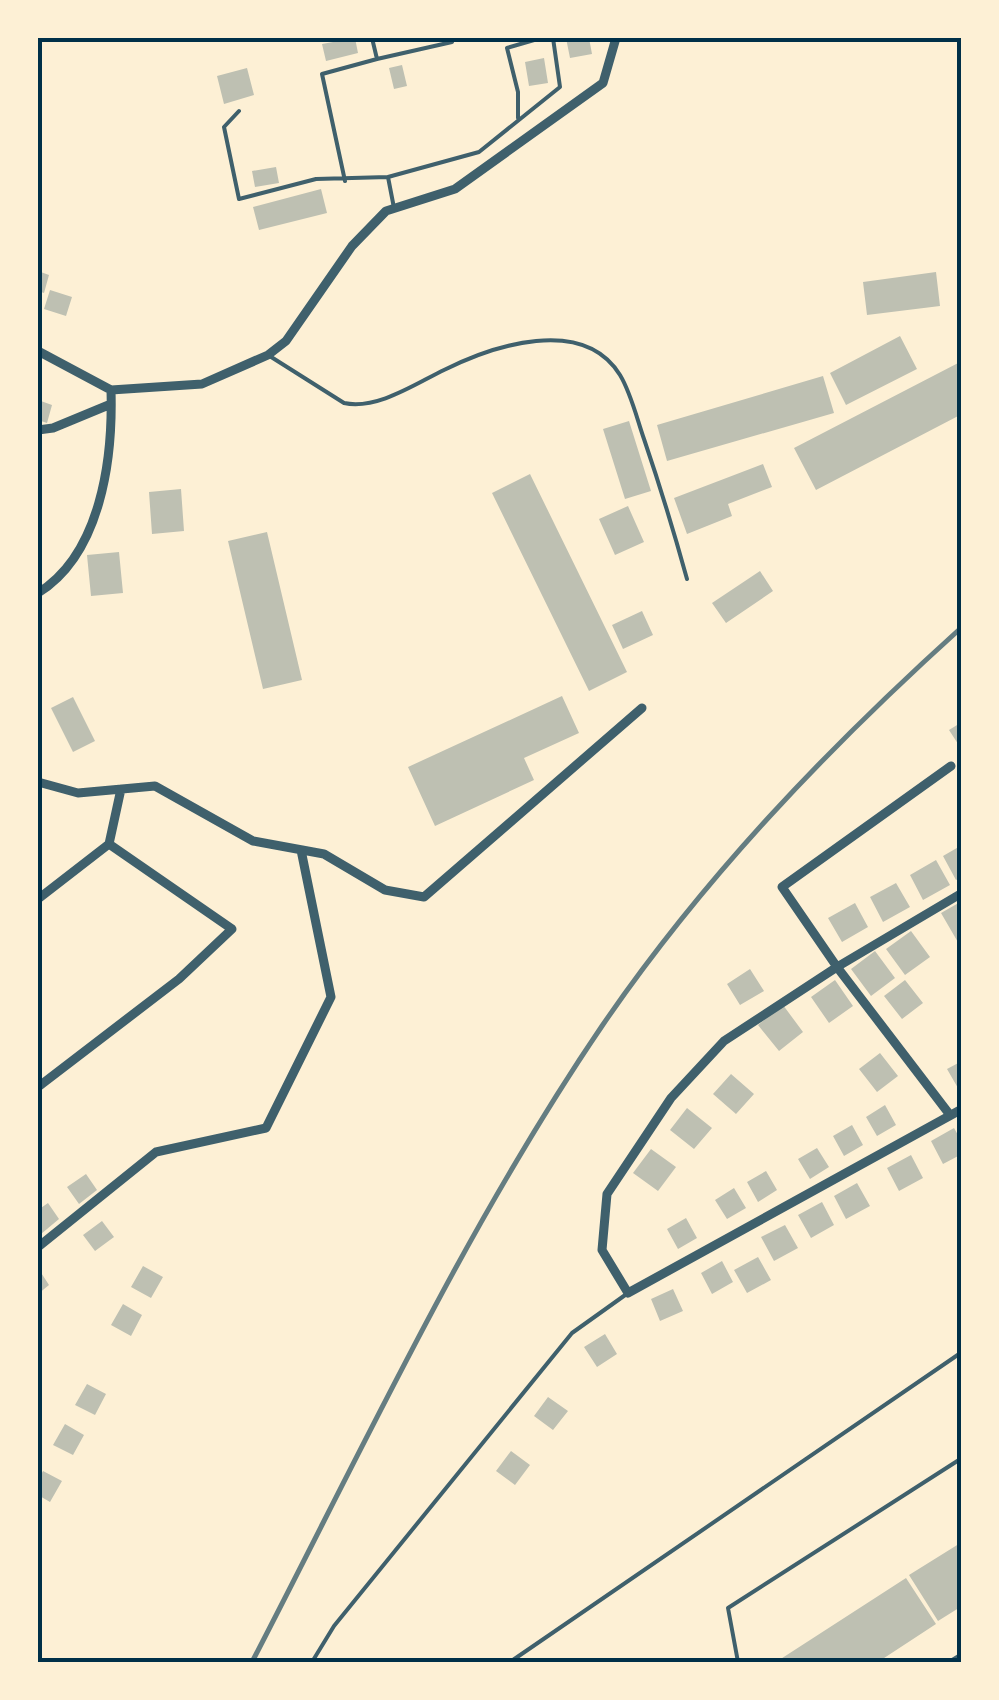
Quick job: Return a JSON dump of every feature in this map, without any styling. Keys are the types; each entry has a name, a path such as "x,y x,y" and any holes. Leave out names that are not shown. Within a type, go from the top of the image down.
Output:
{"street":[{"path":"38,351 111,390 202,384 268,355 286,341 352,246 386,211 455,189 603,83 616,38"},
{"path":"38,593 54,583 80,549 108,476 111,390"},
{"path":"38,430 53,428 112,404"},
{"path":"38,782 78,793 155,786 253,840 324,854 384,890 424,897 642,708"},
{"path":"950,1115 837,967 782,887 951,766"},
{"path":"38,898 109,844 121,789"},
{"path":"38,1087 179,979 232,929 109,844"},
{"path":"38,1247 156,1152 266,1128 331,997 301,850"},
{"path":"962,893 837,967 724,1041 671,1098 607,1194 602,1250 628,1293 962,1109"}],"lane":[{"path":"372,38 376,59"},
{"path":"518,118 518,92 508,48 541,38"},
{"path":"239,112 224,127 239,199 316,179 388,177 479,152 560,87 552,38"},
{"path":"345,180 322,74 452,42"},
{"path":"388,177 394,208"},
{"path":"268,355 344,404 358,406 412,386 464,360 525,340 576,344 602,356 620,374 630,400 660,484 687,579"},
{"path":"312,1662 334,1626 572,1333 628,1293"},
{"path":"510,1662 962,1352"},
{"path":"738,1662 728,1608 962,1458"},
{"path":"950,1662 962,1654"}],"building":[{"path":"355,38 358,53 326,61 322,44"},
{"path":"566,38 589,38 592,54 570,58"},
{"path":"544,58 548,83 529,86 525,62"},
{"path":"402,65 407,86 394,89 389,68"},
{"path":"247,68 254,95 224,104 217,76"},
{"path":"276,167 279,183 255,187 252,171"},
{"path":"321,189 327,213 259,230 253,207"},
{"path":"38,271 49,275 44,293 38,291"},
{"path":"936,272 940,306 867,315 863,282"},
{"path":"50,290 72,297 66,316 44,309"},
{"path":"900,336 917,369 846,405 830,373"},
{"path":"962,361 962,414 816,490 794,448"},
{"path":"823,376 834,413 667,461 657,425"},
{"path":"38,400 52,405 47,423 38,420"},
{"path":"629,421 651,491 625,499 603,429"},
{"path":"763,464 772,487 728,504 732,516 687,534 674,498"},
{"path":"530,474 627,672 589,691 492,493"},
{"path":"181,489 184,531 152,534 149,492"},
{"path":"628,506 644,542 615,555 599,519"},
{"path":"267,532 302,680 263,689 228,541"},
{"path":"119,552 123,593 91,596 87,555"},
{"path":"760,571 773,591 726,623 712,603"},
{"path":"642,611 653,635 623,649 612,625"},
{"path":"562,696 579,733 524,758 534,780 435,826 408,767"},
{"path":"73,697 95,741 73,752 51,708"},
{"path":"962,722 962,750 949,730"},
{"path":"962,845 962,877 956,880 943,856"},
{"path":"936,860 950,885 923,900 910,875"},
{"path":"896,883 910,907 883,922 870,897"},
{"path":"962,901 962,942 959,944 941,913"},
{"path":"855,903 868,927 842,942 828,918"},
{"path":"911,931 930,957 905,975 886,949"},
{"path":"875,951 895,978 871,996 851,969"},
{"path":"750,969 764,991 740,1005 727,984"},
{"path":"835,980 853,1006 829,1023 811,997"},
{"path":"905,980 923,1003 902,1019 884,996"},
{"path":"783,1005 803,1032 779,1051 758,1025"},
{"path":"880,1053 898,1076 877,1092 859,1069"},
{"path":"962,1061 962,1095 947,1069"},
{"path":"731,1074 754,1094 736,1114 713,1094"},
{"path":"885,1105 896,1125 877,1136 866,1117"},
{"path":"687,1108 712,1128 694,1149 670,1130"},
{"path":"852,1125 863,1145 844,1156 833,1136"},
{"path":"954,1128 962,1142 962,1154 943,1164 931,1141"},
{"path":"817,1148 829,1167 810,1179 798,1159"},
{"path":"651,1149 676,1167 658,1191 633,1173"},
{"path":"911,1155 923,1178 899,1191 887,1168"},
{"path":"766,1171 777,1190 758,1202 747,1182"},
{"path":"86,1174 97,1190 79,1204 67,1187"},
{"path":"857,1183 870,1206 846,1219 834,1196"},
{"path":"734,1188 746,1208 727,1219 715,1200"},
{"path":"822,1202 834,1225 811,1238 798,1215"},
{"path":"48,1203 59,1219 41,1234 38,1210"},
{"path":"686,1218 697,1238 678,1249 667,1229"},
{"path":"102,1221 114,1237 95,1251 83,1235"},
{"path":"785,1225 798,1248 774,1261 761,1237"},
{"path":"758,1257 771,1280 747,1293 734,1270"},
{"path":"722,1261 733,1282 712,1294 701,1273"},
{"path":"143,1266 163,1277 151,1298 131,1287"},
{"path":"38,1268 49,1285 38,1294"},
{"path":"673,1289 683,1311 660,1321 651,1299"},
{"path":"123,1304 142,1315 131,1336 111,1325"},
{"path":"605,1334 617,1354 597,1367 584,1347"},
{"path":"87,1384 106,1394 95,1415 75,1405"},
{"path":"548,1397 568,1411 553,1430 534,1416"},
{"path":"65,1424 84,1435 73,1455 53,1445"},
{"path":"511,1451 530,1465 515,1485 496,1471"},
{"path":"43,1471 62,1481 50,1502 38,1495 38,1480"},
{"path":"962,1542 962,1606 938,1621 909,1575"},
{"path":"906,1578 936,1624 878,1662 776,1662"}],"railway":[{"path":"252,1662 461,1259 552,1102 602,1026 682,918 770,816 864,719 962,627"}]}
